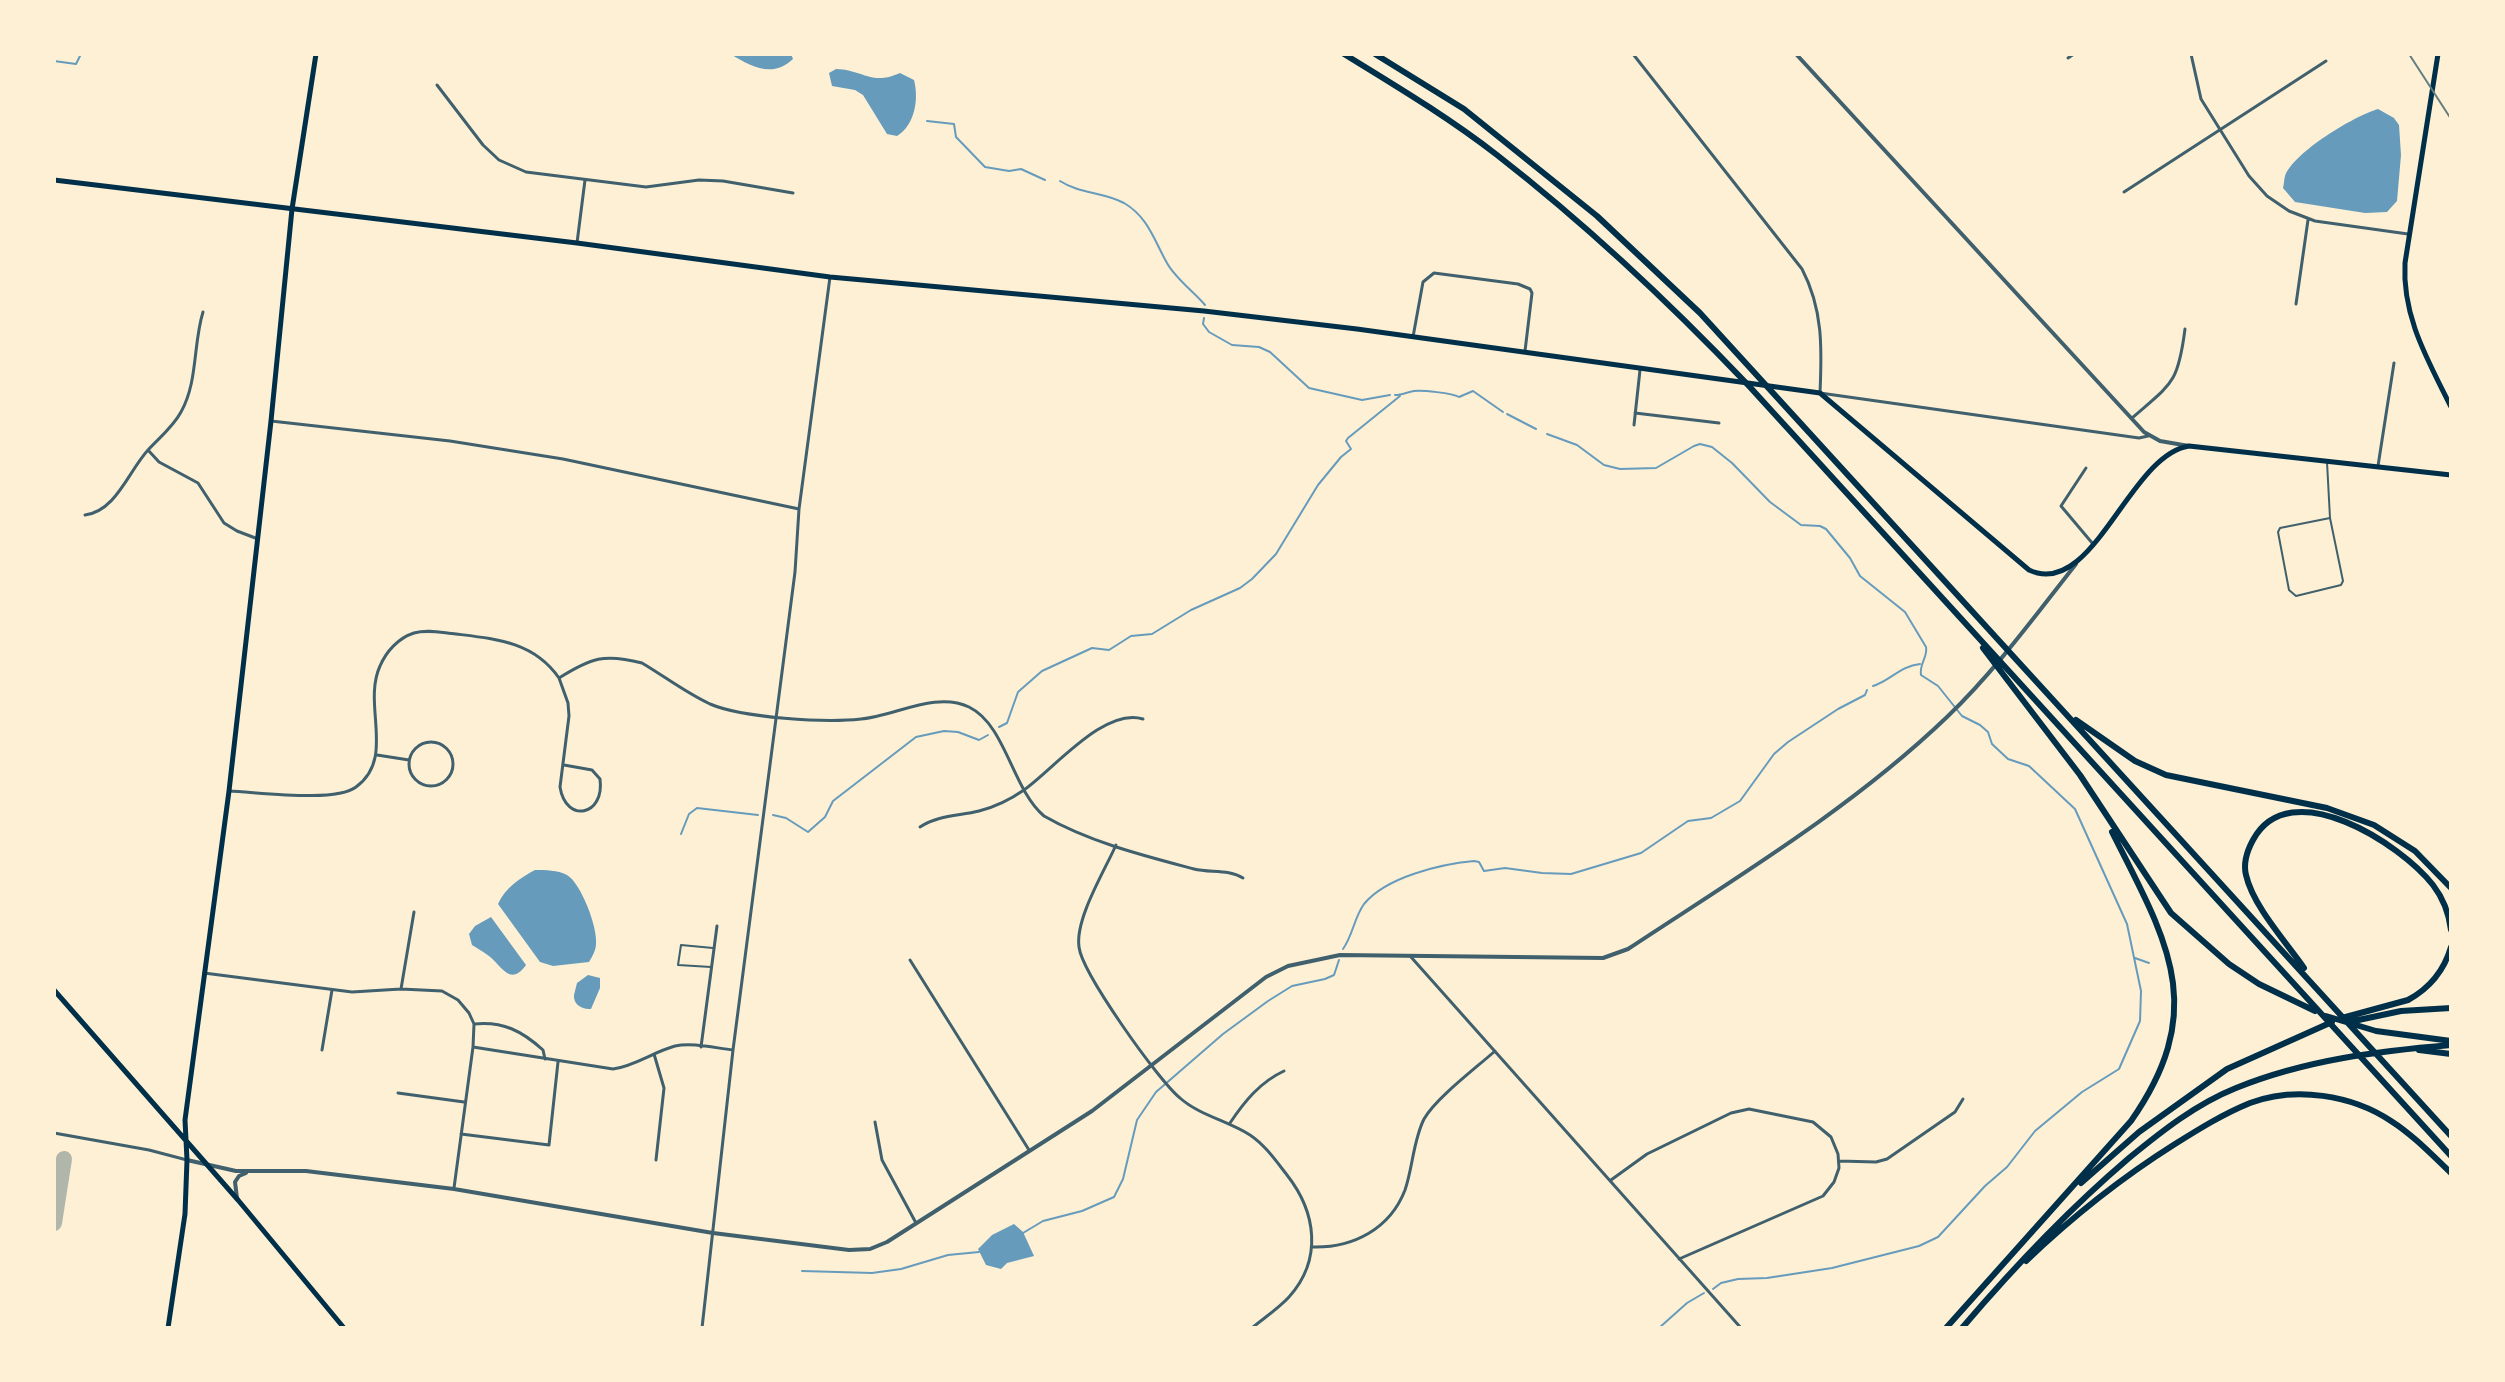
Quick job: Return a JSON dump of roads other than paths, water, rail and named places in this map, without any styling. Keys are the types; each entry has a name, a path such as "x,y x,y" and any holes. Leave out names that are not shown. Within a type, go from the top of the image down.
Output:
{"highway":[{"path":"1344,54 1421,101 1496,155 1664,299 1749,386 2001,666 2451,1156"},
{"path":"1375,54 1464,109 1597,216 1700,313 2451,1136"},
{"path":"2001,666 2090,790 2171,913 2229,964 2259,984 2325,1015 2395,1035 2451,1043"},
{"path":"2067,714 2135,761 2166,775 2327,808 2374,825 2415,851 2451,888"},
{"path":"1946,1328 2131,1121 2152,1091 2168,1052 2173,1025 2173,980 2166,946 2090,790"},
{"path":"2320,991 2258,901 2247,879 2245,862 2250,845 2271,819 2297,813 2315,814 2349,824 2387,843 2435,887 2448,913 2451,930"},
{"path":"2060,1202 2139,1132 2227,1069 2338,1019 2398,1003 2418,994 2434,981 2451,947"},
{"path":"2292,1039 2401,1011 2451,1008"},
{"path":"1962,1328 2070,1210 2165,1128 2235,1088 2328,1060 2451,1043"},
{"path":"2403,1049 2451,1054"},
{"path":"1991,1294 2111,1186 2203,1126 2254,1102 2298,1094 2356,1104 2390,1120 2451,1173"}],"main road":[{"path":"168,1328 185,1214 185,1120 229,791 292,209 316,54"},
{"path":"2438,54 2405,274 2409,315 2416,336 2451,407"},
{"path":"54,180 830,277 1204,311 1641,366 1820,393 2029,570 2045,575 2056,574 2080,559 2154,466 2170,452 2189,446 2451,475"},
{"path":"54,990 238,1200 344,1328"}],"street":[{"path":"1633,54 1802,269 1817,306 1821,332 1820,393 2139,438 2148,436"},
{"path":"1796,54 2148,436 2189,446"},
{"path":"2068,58 2074,54"},
{"path":"2191,54 2201,99 2258,187 2289,211 2309,219 2410,234"},
{"path":"2124,192 2326,61"},
{"path":"437,85 477,139 499,160 526,172 646,187 714,180 793,193"},
{"path":"577,243 585,180"},
{"path":"2296,304 2309,219"},
{"path":"1413,337 1423,282 1434,273 1518,284 1530,289 1525,351"},
{"path":"702,1328 733,1050 830,277"},
{"path":"85,515 96,513 110,503 133,467 183,409 190,390 197,330 203,312"},
{"path":"2132,418 2175,378 2181,362 2185,329"},
{"path":"2378,466 2394,363"},
{"path":"1634,425 1641,366"},
{"path":"1635,413 1719,423"},
{"path":"271,421 450,441 563,459 799,509"},
{"path":"148,450 159,462 198,483 224,523 258,539"},
{"path":"2086,468 2061,506 2093,544"},
{"path":"54,1133 249,1172 306,1171 454,1189 713,1233 849,1250 870,1249 887,1242 992,1177 1092,1111 1277,971 1340,955 1603,958 1621,953 1819,822 1952,711 2011,645 2080,559"},
{"path":"229,791 341,795 361,783 377,755 374,682 388,652 410,635 426,631 508,640 537,654 559,678 568,703 560,787 565,802 576,811 590,809 600,797 600,779 592,770 564,765"},
{"path":"559,678 584,662 613,657 642,663 719,707 776,717 856,720 937,702 960,704 988,722 1035,809 1044,816 1116,845 1196,869 1231,873 1243,878"},
{"path":"920,827 936,819 988,808 1024,790 1096,731 1128,717 1143,719"},
{"path":"433,742 448,750 452,771 442,783 428,785 413,775 410,761 419,746 433,742"},
{"path":"377,755 410,761"},
{"path":"1116,845 1081,924 1079,948 1087,973 1152,1066 1181,1099 1230,1123 1261,1144 1303,1196 1311,1224 1313,1247 1308,1267 1283,1302 1252,1328"},
{"path":"401,989 414,912"},
{"path":"701,1047 717,926"},
{"path":"1409,955 1741,1328"},
{"path":"910,960 1029,1150"},
{"path":"204,973 352,992 401,989 442,991 463,1006 474,1024 473,1047 454,1189"},
{"path":"322,1050 332,990"},
{"path":"474,1024 492,1022 521,1032 543,1050 545,1059"},
{"path":"473,1047 613,1069 684,1044 733,1050"},
{"path":"1313,1247 1354,1241 1385,1222 1405,1189 1425,1118 1495,1051"},
{"path":"654,1054 664,1088 656,1160"},
{"path":"461,1134 549,1145 558,1062"},
{"path":"1230,1123 1255,1091 1284,1071"},
{"path":"398,1093 464,1102"},
{"path":"1839,1161 1876,1162 1887,1159 1955,1112 1963,1099"},
{"path":"1611,1180 1647,1154 1731,1113 1749,1109 1813,1122 1831,1137 1839,1161 1834,1182 1817,1201 1679,1259"},
{"path":"875,1122 882,1160 916,1223"},
{"path":"238,1200 234,1191 235,1182 239,1176 249,1172"}],"lane":[{"path":"2327,461 2330,518 2343,581 2341,585 2296,596 2291,594 2278,532 2280,528 2330,518"},
{"path":"712,967 678,965 681,945 714,948"}],"water":[{"path":"730,54 791,54 793,59 785,65 769,69 754,66"},
{"path":"836,69 874,78 900,73 914,80 914,111 903,131 897,136 887,134 863,95 855,90 832,86 829,73"},
{"path":"2378,109 2394,118 2399,125 2401,155 2397,201 2387,212 2365,213 2295,202 2283,188 2285,176 2300,156 2326,136"},
{"path":"535,870 563,873 578,887 588,906 596,937 589,962 553,966 540,962 498,904 514,884"},
{"path":"491,917 526,965 515,974 506,972 472,945 469,934 475,926"},
{"path":"588,975 600,978 600,988 591,1009 579,1006 574,998 577,983"},
{"path":"1014,1224 1023,1232 1034,1256 1007,1263 1001,1269 986,1265 978,1249 992,1235"}],"waterway":[{"path":"54,61 76,64 81,54"},
{"path":"927,121 954,124 956,137 985,167 1009,171 1021,169 1045,180"},
{"path":"1060,181 1116,199 1132,209 1150,230 1170,269 1205,305"},
{"path":"1204,318 1203,324 1209,332 1232,345 1259,347 1270,352 1309,388 1362,400 1390,395"},
{"path":"1395,395 1423,391 1459,397 1473,391 1503,412"},
{"path":"999,727 1007,723 1018,692 1042,671 1092,648 1109,650 1131,636 1152,634 1252,579 1276,554 1318,485 1351,449 1346,441 1348,438 1400,396"},
{"path":"1507,414 1536,429"},
{"path":"1547,434 1577,445 1604,465 1620,469 1656,468 1694,446 1712,447 1770,502 1801,525 1826,529 1850,558 1860,576 1905,612 1926,647 1921,675 1938,686 1962,716 1988,732 1992,744 2008,759 2029,766 2075,809 2127,924 2141,991 2140,1021 2119,1069 2082,1092 2035,1131 2007,1167 1938,1237 1919,1246 1832,1268 1738,1279 1721,1283 1713,1289"},
{"path":"1873,686 1920,664"},
{"path":"1343,949 1364,904 1386,886 1415,874 1474,861 1479,862 1484,871 1505,868 1571,874 1641,853 1688,821 1711,818 1740,801 1774,754 1838,709 1865,695 1867,690"},
{"path":"773,815 786,818 808,832 825,817 833,801 916,737 944,731 958,732 979,740 988,735"},
{"path":"681,834 689,814 697,808 758,815"},
{"path":"2135,958 2149,963"},
{"path":"1023,1233 1043,1221 1082,1211 1114,1197 1123,1179 1137,1120 1156,1092 1223,1034 1268,1001 1292,986 1334,975 1339,960"},
{"path":"802,1271 872,1273 901,1269 948,1255 979,1252"},
{"path":"1659,1328 1687,1303 1704,1293"}],"railway":[{"path":"2409,54 2451,119"}]}
